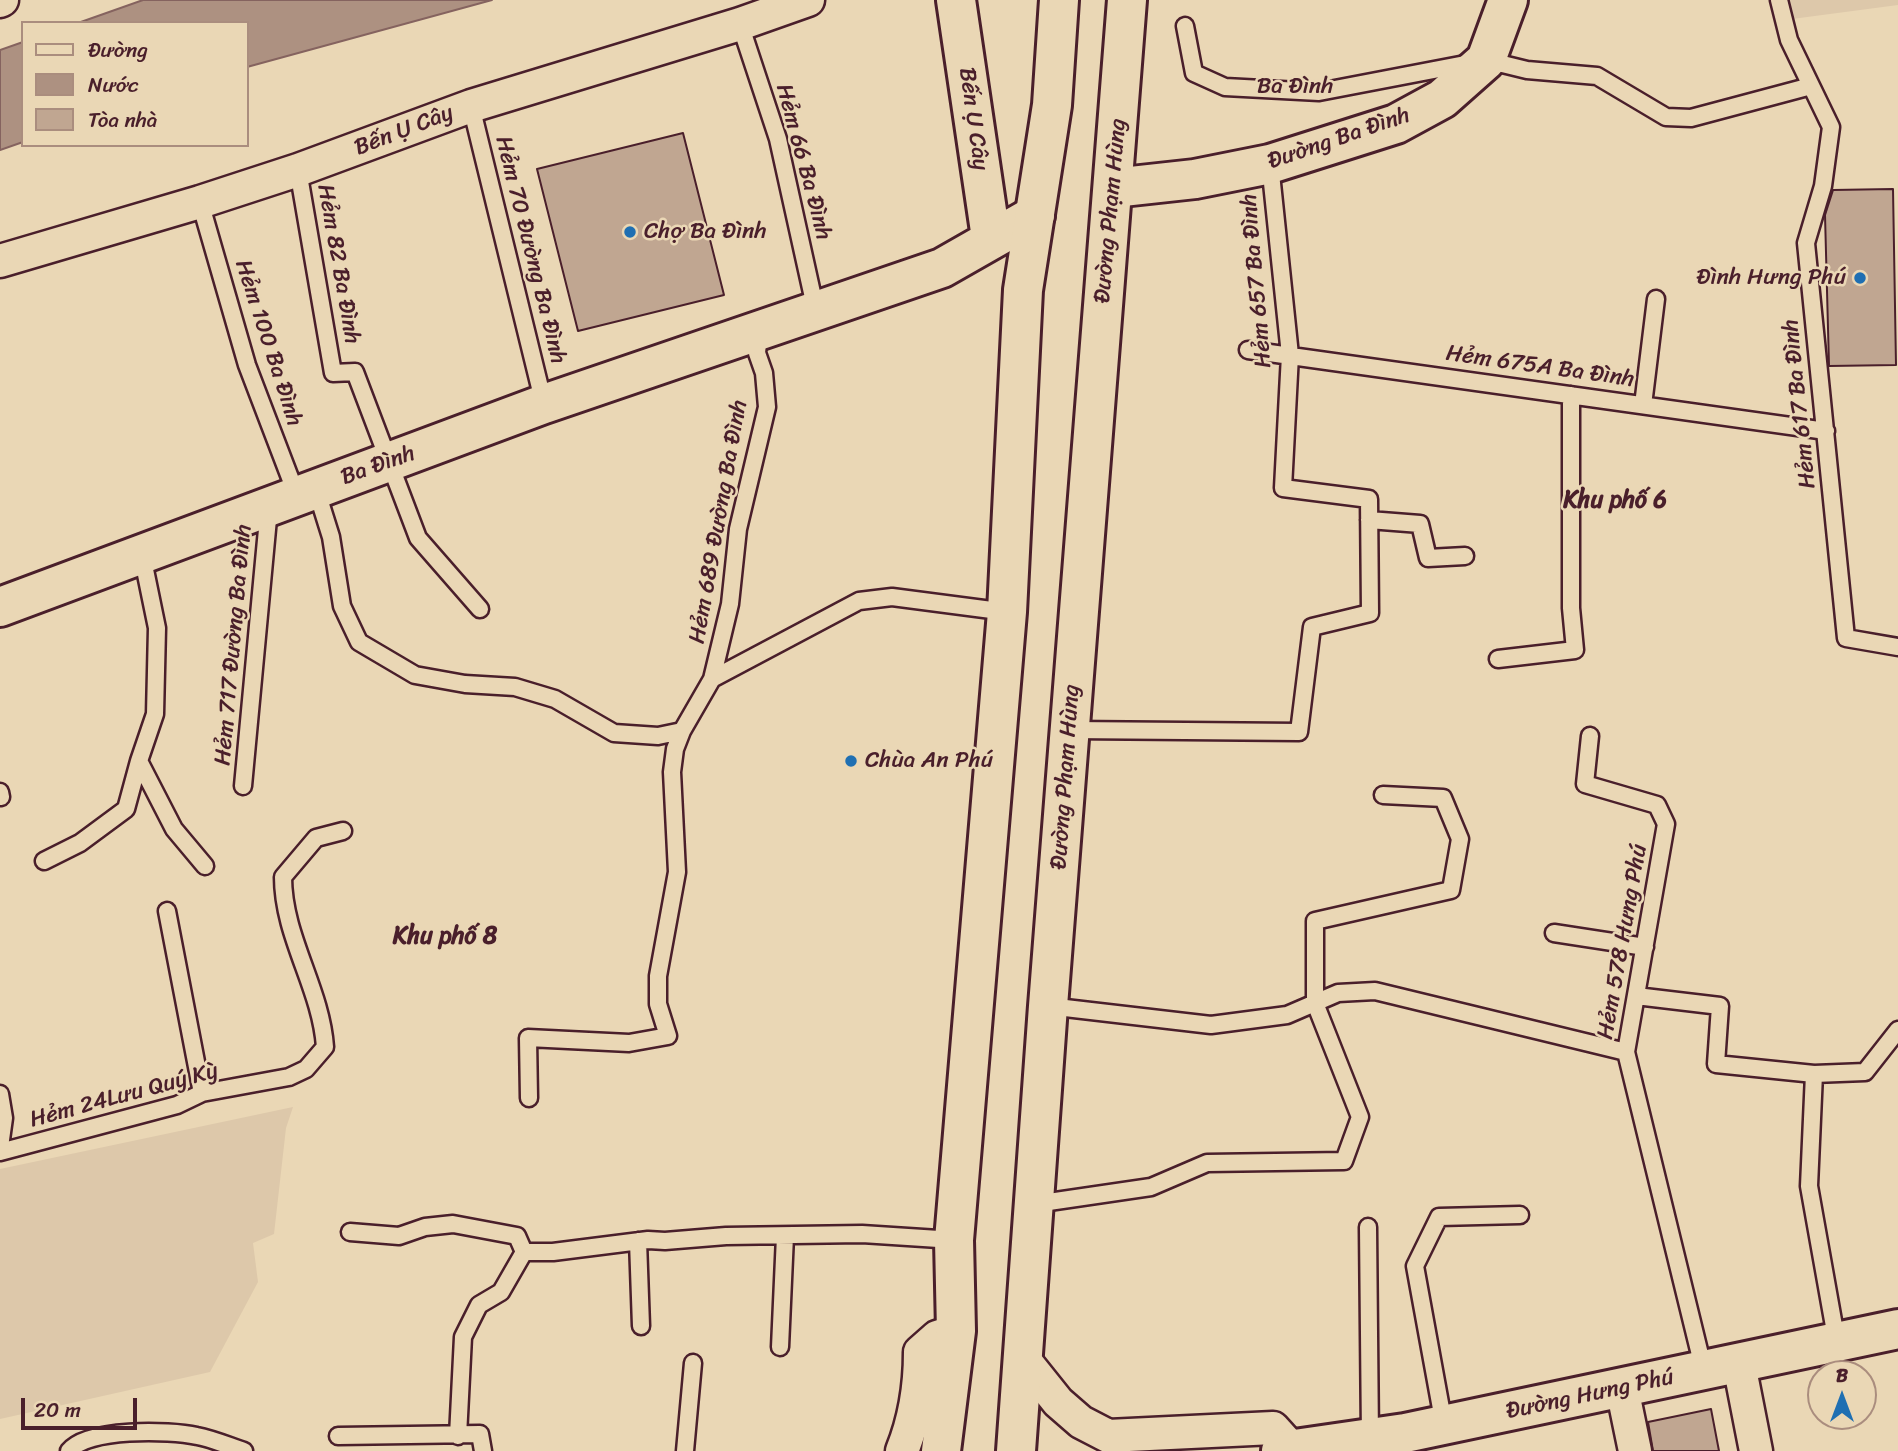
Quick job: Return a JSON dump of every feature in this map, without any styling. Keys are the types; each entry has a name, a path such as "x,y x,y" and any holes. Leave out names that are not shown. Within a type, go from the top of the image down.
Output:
{"main road":[{"name":"Bến Ụ Cây","path":"956,0 991,238"},
{"path":"941,1451 956,1331 954,1240 1006,612 1023,290 1052,105 1059,0"},
{"name":"Đường Phạm Hùng","path":"1016,1451 1127,0"},
{"name":"Đường Ba Đình","path":"1113,188 1195,179 1270,164 1396,124 1442,99 1486,60 1508,0"},
{"path":"759,332 943,268 1035,215"},
{"name":"Ba Đình","path":"2,599 142,555 544,404 759,332"},
{"name":"Đường Hưng Phú","path":"1307,1449 1395,1441 1444,1425 1898,1329"}],"street":[{"name":"Bến Ụ Cây","path":"0,261 200,202 299,170 471,106 740,24 808,0"},
{"path":"902,1451 911,1428 920,1379 920,1352 937,1337 956,1331"},
{"path":"1022,1357 1058,1402 1081,1422 1108,1436 1273,1428 1307,1449"},
{"path":"1722,1367 1756,1451"},
{"path":"1622,1388 1635,1451"}],"lane":[{"name":"Hẻm 617 Ba Đình","path":"1779,0 1789,40 1831,127 1823,186 1806,243 1846,638 1898,647"},
{"name":"Hẻm 66 Ba Đình","path":"740,24 778,139 816,313"},
{"name":"Ba Đình","path":"1185,26 1194,73 1224,87 1319,92 1486,60"},
{"path":"1486,60 1527,70 1597,76 1666,117 1691,118 1811,86"},
{"name":"Hẻm 70 Đường Ba Đình","path":"471,106 544,404"},
{"name":"Hẻm 657 Ba Đình","path":"1270,164 1290,355 1283,488 1369,499 1369,520"},
{"name":"Hẻm 82 Ba Đình","path":"299,170 333,373 355,372 392,462"},
{"name":"Hẻm 100 Ba Đình","path":"200,202 247,365 294,498 331,537 342,606 359,642 415,676 465,684 515,687 555,699 614,733 658,736 682,731"},
{"path":"1643,405 1656,299"},
{"name":"Hẻm 689 Đường Ba Đình","path":"529,1098 528,1038 629,1043 668,1036 658,1004 658,976 677,872 672,772 675,748 712,679 730,604 738,529 767,407 764,373 757,353 759,332"},
{"name":"Hẻm 675A Ba Đình","path":"1248,350 1826,431"},
{"path":"1498,659 1575,650 1571,608 1571,395"},
{"path":"392,462 418,538 480,609"},
{"name":"Hẻm 717 Đường Ba Đình","path":"243,786 294,498"},
{"path":"1070,730 1299,732 1312,627 1370,613 1369,520 1420,524 1428,558 1465,556"},
{"path":"44,861 80,843 126,809 155,714 156,628 142,555"},
{"path":"712,679 859,601 892,597 1006,612"},
{"name":"Hẻm 578 Hưng Phú","path":"1590,736 1585,784 1657,805 1666,824 1626,1052 1722,1367"},
{"path":"139,761 174,829 205,866"},
{"path":"0,792 1,797"},
{"path":"1035,1204 1151,1187 1207,1163 1344,1161 1360,1117 1315,1003 1315,921 1451,890 1460,839 1443,798 1383,795"},
{"name":"Hẻm 24Lưu Quý Kỳ","path":"0,1149 177,1105 202,1093 289,1077 306,1069 325,1047 323,1017 294,943 283,902 283,877 316,838 344,831"},
{"path":"167,911 202,1093"},
{"path":"1554,933 1645,947"},
{"path":"1048,1006 1211,1026 1287,1015 1338,993 1375,992 1626,1052"},
{"path":"1636,996 1720,1006 1716,1064 1814,1074 1865,1072 1898,1030"},
{"path":"1814,1074 1809,1186 1837,1343"},
{"path":"0,1094 4,1118 0,1149"},
{"path":"1444,1425 1415,1266 1439,1217 1520,1214"},
{"path":"350,1232 399,1236 425,1227 453,1224 517,1236 524,1252"},
{"path":"1368,1227 1395,1441"},
{"path":"524,1252 553,1252 638,1241 785,1236 862,1234 954,1240"},
{"path":"780,1347 785,1236"},
{"path":"638,1241 641,1326"},
{"path":"458,1436 463,1337 479,1305 501,1292 524,1252"},
{"path":"685,1451 693,1363"},
{"path":"69,1451 75,1444 122,1433 196,1436 244,1451"},
{"path":"338,1436 480,1434 483,1451"}],"shaded area":[{"path":"1788,0 1898,0 1898,5 1792,19"},
{"path":"293,1107 286,1128 274,1234 253,1243 258,1282 210,1372 0,1419 0,1169"}],"water":[{"path":"143,0 492,0 248,67 248,21 84,21"},
{"path":"21,43 21,143 0,150 0,50"}],"building":[{"name":"Chợ Ba Đình","path":"683,133 724,295 578,331 537,169"},
{"name":"Đình Hưng Phú","path":"1893,189 1896,365 1829,366 1825,215 1833,190"},
{"path":"1711,1409 1719,1451 1653,1451 1648,1422"}],"place":[{"name":"Chợ Ba Đình","path":"630,232"},
{"name":"Đình Hưng Phú","path":"1860,278"},
{"name":"Chùa An Phú","path":"851,761"}],"district":[{"name":"Khu phố 6","path":"1615,501"},
{"name":"Khu phố 8","path":"445,937"}]}
